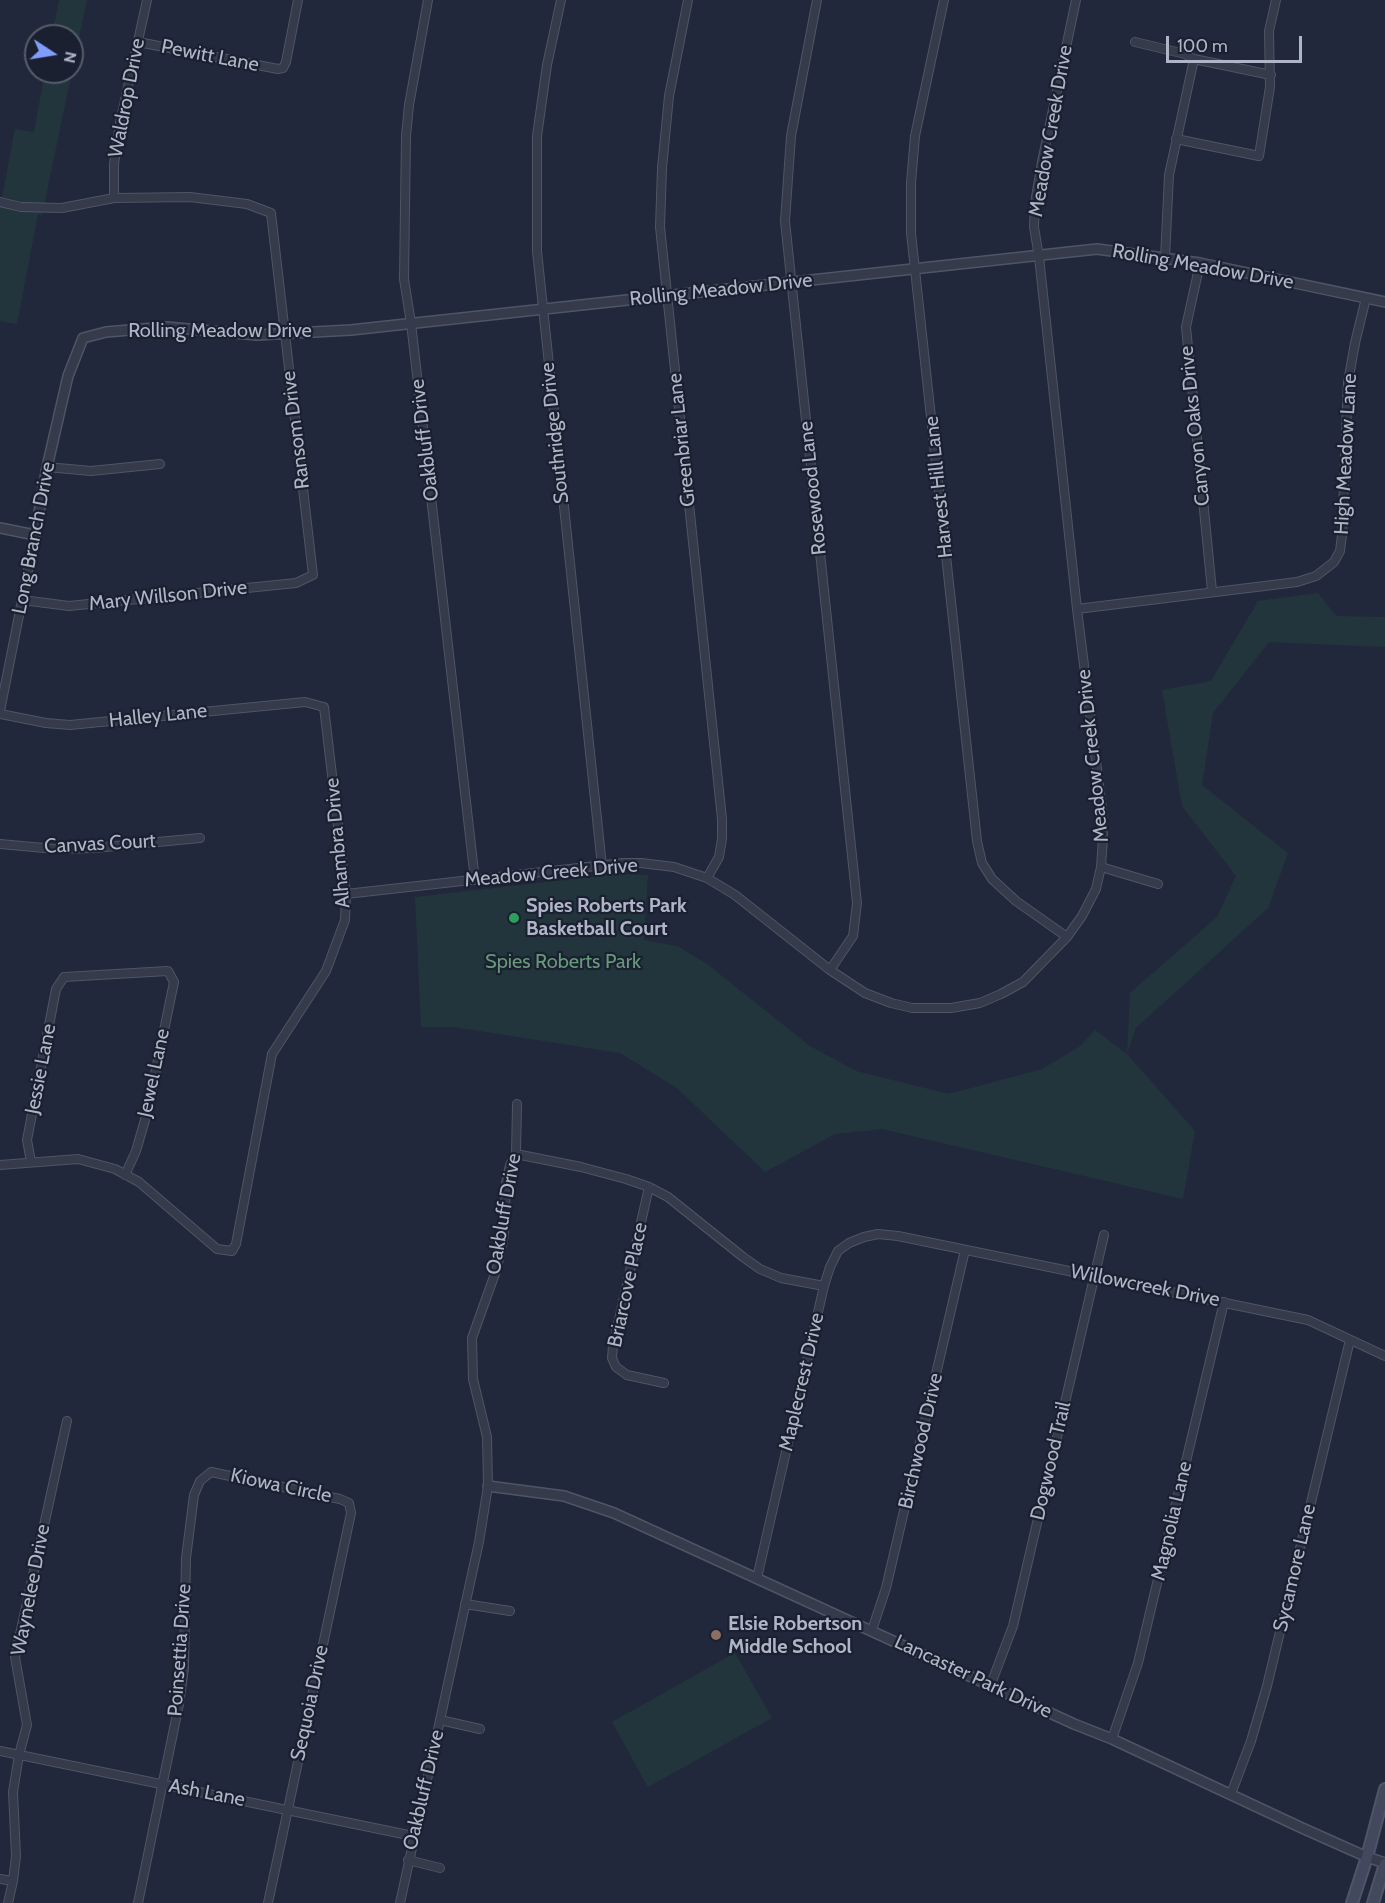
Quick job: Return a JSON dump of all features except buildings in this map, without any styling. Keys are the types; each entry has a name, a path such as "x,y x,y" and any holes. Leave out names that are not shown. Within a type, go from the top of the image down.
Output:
{"main road":[{"path":"1352,1903 1385,1789"},
{"path":"1373,1903 1385,1864"}],"street":[{"name":"Waldrop Drive","path":"114,198 115,154 147,0"},
{"name":"Pewitt Lane","path":"138,42 278,69 283,68 298,0"},
{"name":"Oakbluff Drive","path":"429,0 409,105 406,136 404,279 475,880"},
{"name":"Southridge Drive","path":"561,0 547,66 537,136 537,251 602,866"},
{"name":"Greenbriar Lane","path":"688,0 669,96 662,168 660,227 722,819 719,857 708,878"},
{"name":"Rosewood Lane","path":"817,0 796,101 787,176 785,221 858,903 853,936 830,970"},
{"name":"Harvest Hill Lane","path":"944,0 915,136 910,208 976,841 982,863 992,879 1016,901 1067,938"},
{"name":"Meadow Creek Drive","path":"346,894 632,863 661,865 691,871 708,878 735,895 830,970 865,993 891,1004 912,1008 951,1008 980,1003 1023,982 1067,938 1096,889 1104,838 1034,227 1035,203 1076,0"},
{"path":"1176,139 1259,156 1271,75 1269,32 1276,0"},
{"path":"1135,42 1185,54 1194,59 1271,75"},
{"path":"1165,258 1168,175 1194,59"},
{"name":"Ransom Drive","path":"114,198 190,197 248,204 271,213 313,575"},
{"path":"0,202 21,207 62,208 114,198"},
{"name":"Rolling Meadow Drive","path":"72,365 83,338 106,332 166,327 256,335 351,330 1097,249 1200,263 1385,302"},
{"name":"Canyon Oaks Drive","path":"1200,263 1186,327 1212,591"},
{"name":"High Meadow Lane","path":"1077,609 1297,582 1316,576 1334,562 1340,551 1348,382 1366,298"},
{"name":"Long Branch Drive","path":"0,713 47,467 72,365"},
{"path":"47,467 91,471 160,464"},
{"path":"0,528 35,535"},
{"name":"Mary Willson Drive","path":"22,600 69,606 296,583 313,575"},
{"name":"Halley Lane","path":"0,713 46,723 70,725 305,702 316,704"},
{"name":"Alhambra Drive","path":"125,1175 139,1182 217,1249 232,1251 236,1244 272,1054 326,971 345,920 346,894 324,707 316,704"},
{"name":"Canvas Court","path":"0,844 55,849 95,848 200,837"},
{"path":"1101,867 1158,884"},
{"name":"Jewel Lane","path":"64,977 168,970 174,982 147,1113 136,1151 125,1175"},
{"name":"Jessie Lane","path":"31,1162 27,1140 56,989 64,977"},
{"name":"Oakbluff Drive","path":"400,1903 479,1542 488,1486 487,1437 473,1379 472,1338 497,1268 504,1235 506,1184 510,1166 516,1154 517,1104"},
{"path":"516,1154 581,1167 649,1187 668,1197 760,1269 781,1278 824,1286"},
{"path":"0,1165 78,1159 115,1169 125,1175"},
{"name":"Briarcove Place","path":"649,1187 612,1358 616,1367 627,1375 664,1383"},
{"name":"Maplecrest Drive","path":"757,1578 830,1267 838,1251 849,1243 878,1234 898,1236"},
{"name":"Dogwood Trail","path":"991,1684 1012,1626 1104,1235"},
{"name":"Willowcreek Drive","path":"898,1236 1308,1320 1385,1356"},
{"name":"Birchwood Drive","path":"872,1630 886,1588 965,1250"},
{"name":"Magnolia Lane","path":"1112,1739 1138,1663 1224,1302"},
{"name":"Sycamore Lane","path":"1231,1794 1251,1741 1264,1696 1350,1340"},
{"name":"Waynelee Drive","path":"8,1903 15,1856 13,1792 27,1725 15,1657 67,1421"},
{"name":"Kiowa Circle","path":"211,1472 340,1498 350,1503"},
{"name":"Poinsettia Drive","path":"138,1903 179,1704 184,1668 186,1558 194,1495 200,1482 211,1472"},
{"name":"Lancaster Park Drive","path":"488,1486 564,1496 614,1513 1385,1864"},
{"name":"Sequoia Drive","path":"268,1903 351,1512 350,1503"},
{"path":"465,1604 510,1611"},
{"name":"Oakbluff Drive","path":"440,1720 480,1729"},
{"name":"Ash Lane","path":"0,1751 413,1836"},
{"name":"Oakbluff Drive","path":"408,1860 441,1868"},
{"path":"0,1879 13,1881"}],"green space":[{"path":"59,0 87,0 82,24 54,24"},
{"path":"43,84 69,84 42,215 38,214 17,324 0,321 0,208 15,129 34,132"},
{"path":"1318,593 1336,616 1385,617 1385,647 1269,642 1213,713 1202,785 1288,853 1268,908 1136,1028 1127,1054 1130,993 1217,917 1236,876 1182,806 1162,690 1211,681 1258,601"},
{"name":"Spies Roberts Park","path":"617,874 648,875 644,940 677,946 707,964 810,1046 856,1071 949,1094 1042,1069 1079,1047 1095,1030 1127,1054 1195,1131 1183,1199 882,1129 835,1134 765,1172 677,1088 620,1053 454,1027 421,1027 415,897"},
{"path":"735,1653 772,1718 648,1787 612,1722"}],"place":[{"name":"Spies Roberts Park Basketball Court","path":"514,918"},
{"name":"Elsie Robertson Middle School","path":"716,1635"}]}
